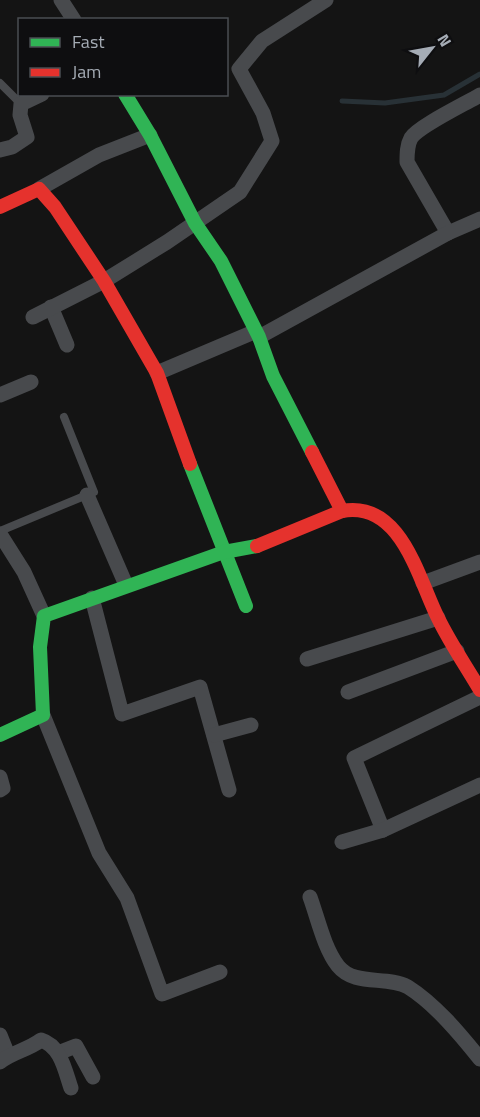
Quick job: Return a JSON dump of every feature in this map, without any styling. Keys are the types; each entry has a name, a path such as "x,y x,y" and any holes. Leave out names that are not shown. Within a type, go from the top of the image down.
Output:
{"street":[{"path":"61,0 73,18"},
{"path":"33,316 104,280 240,192 272,141 263,113 239,69 262,41 326,0"},
{"path":"448,233 407,162 407,150 411,138 421,130 480,95"},
{"path":"0,150 12,147 27,137 20,115 21,104 38,96"},
{"path":"125,96 150,135 195,223 221,261 273,376 342,510"},
{"path":"0,207 39,189 99,155 150,135"},
{"path":"39,189 104,280 157,373 246,606"},
{"path":"157,373 256,335 448,233 480,219"},
{"path":"51,307 67,345"},
{"path":"0,395 31,382"},
{"path":"87,495 126,585"},
{"path":"44,616 224,552 260,545 342,510 358,508 392,527 412,556 438,618 479,688 354,758 384,830"},
{"path":"0,532 24,572 44,616 40,647 43,715 99,854 127,898 162,994 220,972"},
{"path":"423,583 480,562"},
{"path":"92,598 122,714 200,687 229,790"},
{"path":"307,659 438,618"},
{"path":"348,692 457,651"},
{"path":"0,735 43,715"},
{"path":"213,735 251,725"},
{"path":"0,777 3,788 0,790"},
{"path":"342,842 384,830 480,786"},
{"path":"310,897 332,956 339,967 348,975 399,983 409,988 450,1024 480,1059"},
{"path":"0,1035 4,1059 27,1051 42,1040 50,1043 58,1053 71,1088"},
{"path":"58,1053 76,1046 93,1077"}],"lane":[{"path":"0,83 21,104"},
{"path":"0,532 94,492 64,417"}],"waterway":[{"path":"342,101 385,103 444,95 480,74"}],"traffic: fast":[{"path":"126,96 150,135 195,223 221,261 259,337 273,376 312,452"},
{"path":"190,464 246,606"},
{"path":"0,735 43,715 40,647 44,616 224,552 257,546"}],"traffic: jam":[{"path":"0,207 39,189 55,207 104,281 157,373 190,464"},
{"path":"312,452 342,511 362,511 379,517 393,529 405,545 443,627 480,690"},
{"path":"257,546 342,511"}]}
